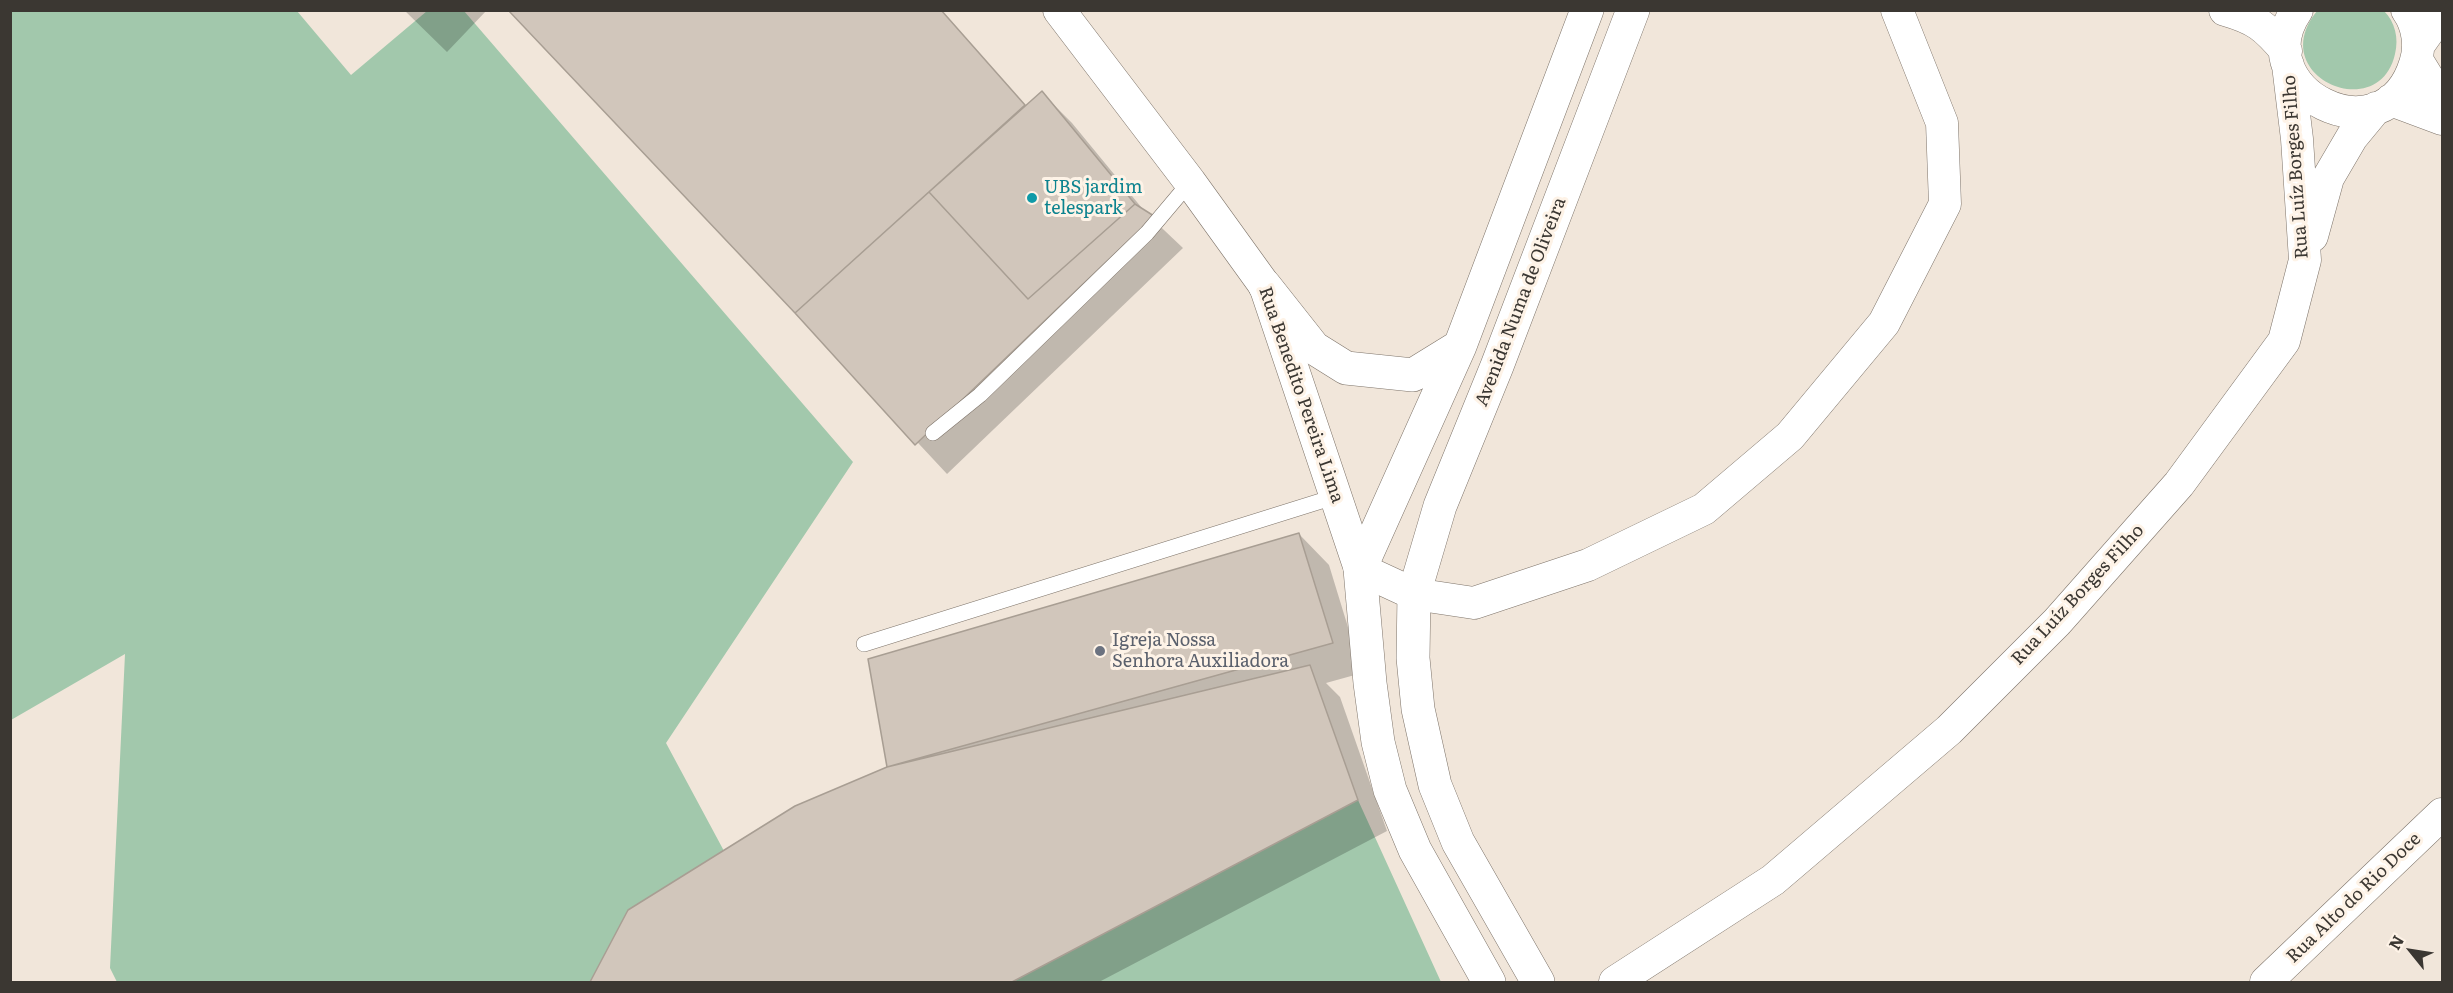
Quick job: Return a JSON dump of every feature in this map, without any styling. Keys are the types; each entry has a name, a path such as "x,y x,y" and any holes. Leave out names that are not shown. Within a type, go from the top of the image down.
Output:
{"street":[{"name":"Rua Benedito Pereira Lima","path":"1059,10 1190,182 1265,286 1360,568"},
{"path":"1489,982 1415,850 1390,790 1378,742 1370,683 1360,568 1460,346 1587,10"},
{"name":"Avenida Numa de Oliveira","path":"1538,982 1458,842 1435,785 1418,709 1413,658 1414,594 1440,506 1502,355 1634,10"},
{"path":"1360,568 1414,594 1474,603 1588,565 1704,508 1790,436 1884,324 1945,204 1942,123 1897,10"},
{"path":"2225,10 2250,18 2269,30 2287,58 2298,85 2313,100 2332,110 2354,112 2383,104 2442,119"},
{"path":"2287,58 2287,36 2297,10"},
{"path":"2305,260 2328,178 2352,137 2383,104 2403,88 2412,73 2417,53 2416,31 2408,10"},
{"path":"2417,53 2442,12"},
{"path":"2417,53 2442,101"},
{"name":"Rua Luíz Borges Filho","path":"1615,982 1773,880 1949,730 2057,622 2179,484 2284,341 2305,260 2297,139 2287,58"},
{"path":"1265,286 1314,348 1346,368 1413,375 1460,346"},
{"name":"Rua Alto do Rio Doce","path":"2266,982 2442,814"}],"lane":[{"path":"933,433 981,395 1147,233 1190,182"},
{"path":"864,644 1337,496"}],"green space":[{"path":"10,11 297,11 351,75 427,11 464,11 853,462 666,743 724,851 629,910 590,982 117,982 110,968 125,654 11,720"},
{"path":"2317,11 2384,11 2393,25 2397,42 2395,54 2385,75 2369,87 2349,89 2330,84 2314,72 2305,55 2304,34"},
{"path":"1358,800 1441,982 1012,982"}],"building":[{"path":"508,10 941,10 1025,105 795,313"},
{"name":"UBS jardim telespark","path":"1042,91 1135,204 1028,299 929,192"},
{"path":"929,192 1028,299 1135,204 1154,216 915,445 795,313"},
{"name":"Igreja Nossa Senhora Auxiliadora","path":"1299,533 1333,643 887,767 868,659"},
{"path":"1310,665 1358,800 1012,982 590,982 628,910 795,806 887,767"}],"place":[{"name":"UBS jardim telespark","path":"1032,198"},
{"name":"Igreja Nossa Senhora Auxiliadora","path":"1100,651"}]}
